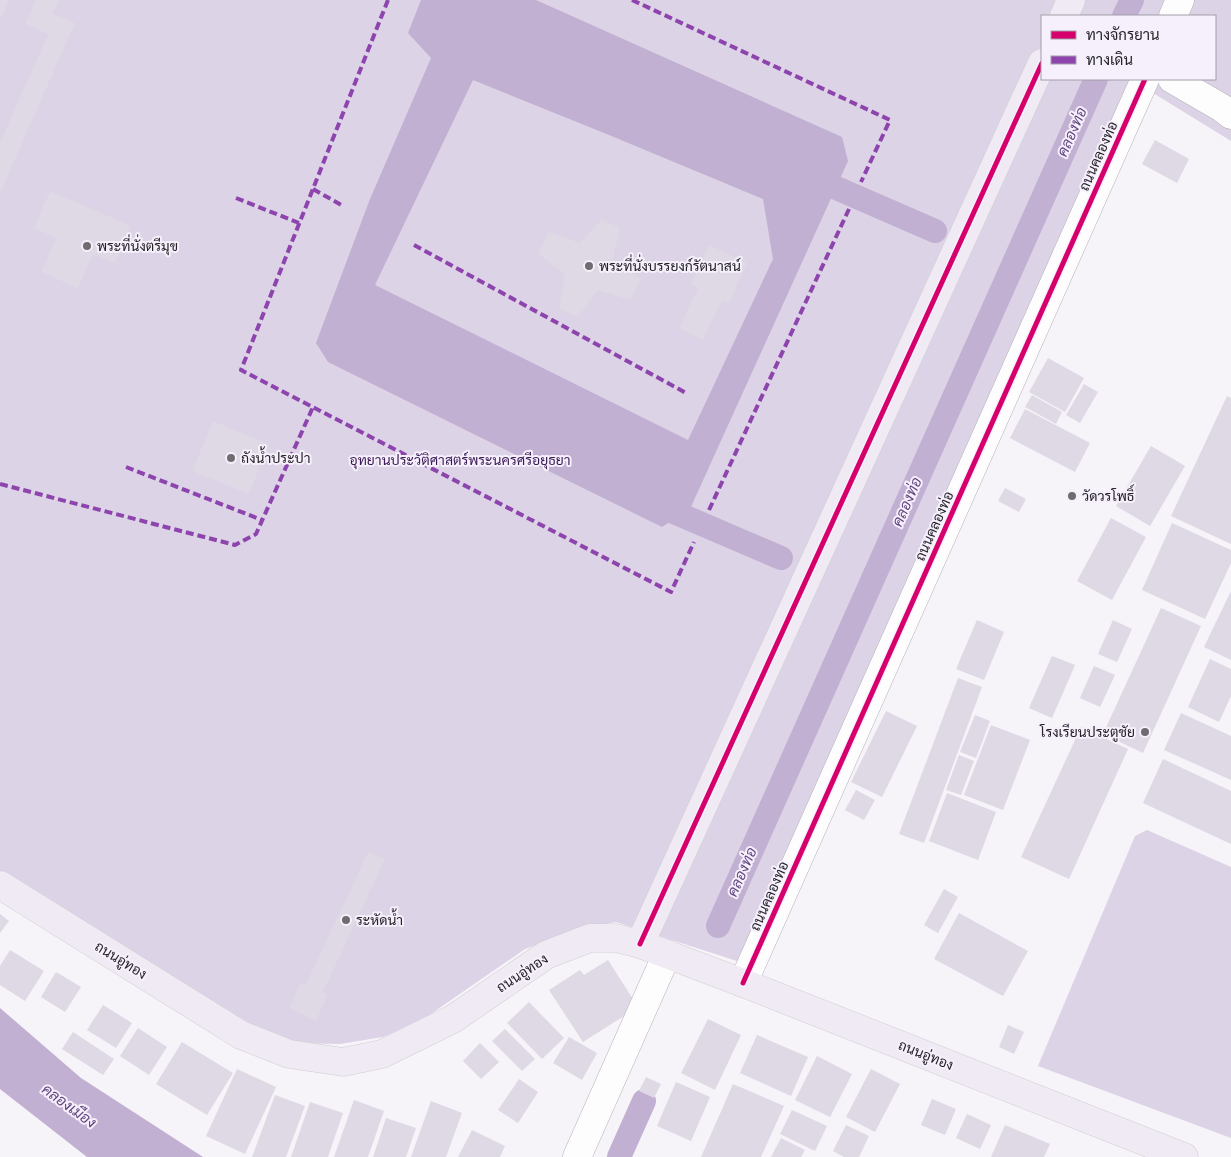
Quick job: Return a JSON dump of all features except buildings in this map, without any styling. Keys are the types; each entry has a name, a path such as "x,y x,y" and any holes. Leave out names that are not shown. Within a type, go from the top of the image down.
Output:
{"main road":[{"path":"1064,15 1071,0"},
{"path":"640,944 1041,65"},
{"name":"ถนนอู่ทอง","path":"0,885 241,1035 289,1054 343,1062 382,1054 453,1020 546,955 590,938 616,938 640,944 743,983 1184,1157"}],"street":[{"path":"1173,15 1180,0"},
{"name":"ถนนคลองท่อ","path":"743,983 1145,80"},
{"path":"1174,80 1231,115"},
{"path":"577,1157 666,954"}],"green space":[{"name":"อุทยานประวัติศาสตร์พระนครศรีอยุธยา","path":"0,0 1231,0 1231,141 1153,93 740,962 616,922 580,929 525,949 425,1018 383,1037 340,1044 296,1043 245,1024 0,872"},
{"path":"1147,830 1231,867 1231,1138 1038,1066 1135,836"}],"water":[{"path":"421,0 536,0 842,137 848,161 690,509 662,527 328,362 316,343 370,199 431,58 408,33","holes":["473,80 763,199 773,259 688,440 375,285"]},
{"name":"คลองเมือง","path":"0,1008 81,1078 203,1157 87,1157 0,1089"}],"waterway":[{"name":"คลองท่อ","path":"1124,15 1132,0"},
{"name":"คลองท่อ","path":"718,926 1096,80"},
{"path":"811,177 935,231"},
{"path":"662,507 781,558"},
{"name":"คลองท่อ","path":"619,1157 644,1101"}],"marked path":[{"path":"388,0 241,370 671,592 694,542"},
{"path":"632,0 890,120 861,182"},
{"path":"313,189 343,206"},
{"path":"236,198 299,223"},
{"path":"709,510 849,209"},
{"path":"414,245 688,394"},
{"path":"0,484 235,545 256,534 313,407"},
{"path":"126,467 262,520"}],"cycle path":[{"path":"640,944 1041,65"},
{"path":"743,983 1145,80"}],"place":[{"name":"พระที่นั่งตรีมุข","path":"87,246"},
{"name":"พระที่นั่งบรรยงก์รัตนาสน์","path":"589,266"},
{"name":"ถังน้ำประปา","path":"231,458"},
{"name":"วัดวรโพธิ์","path":"1072,496"},
{"name":"โรงเรียนประตูชัย","path":"1145,732"},
{"name":"ระหัดน้ำ","path":"346,920"}]}
